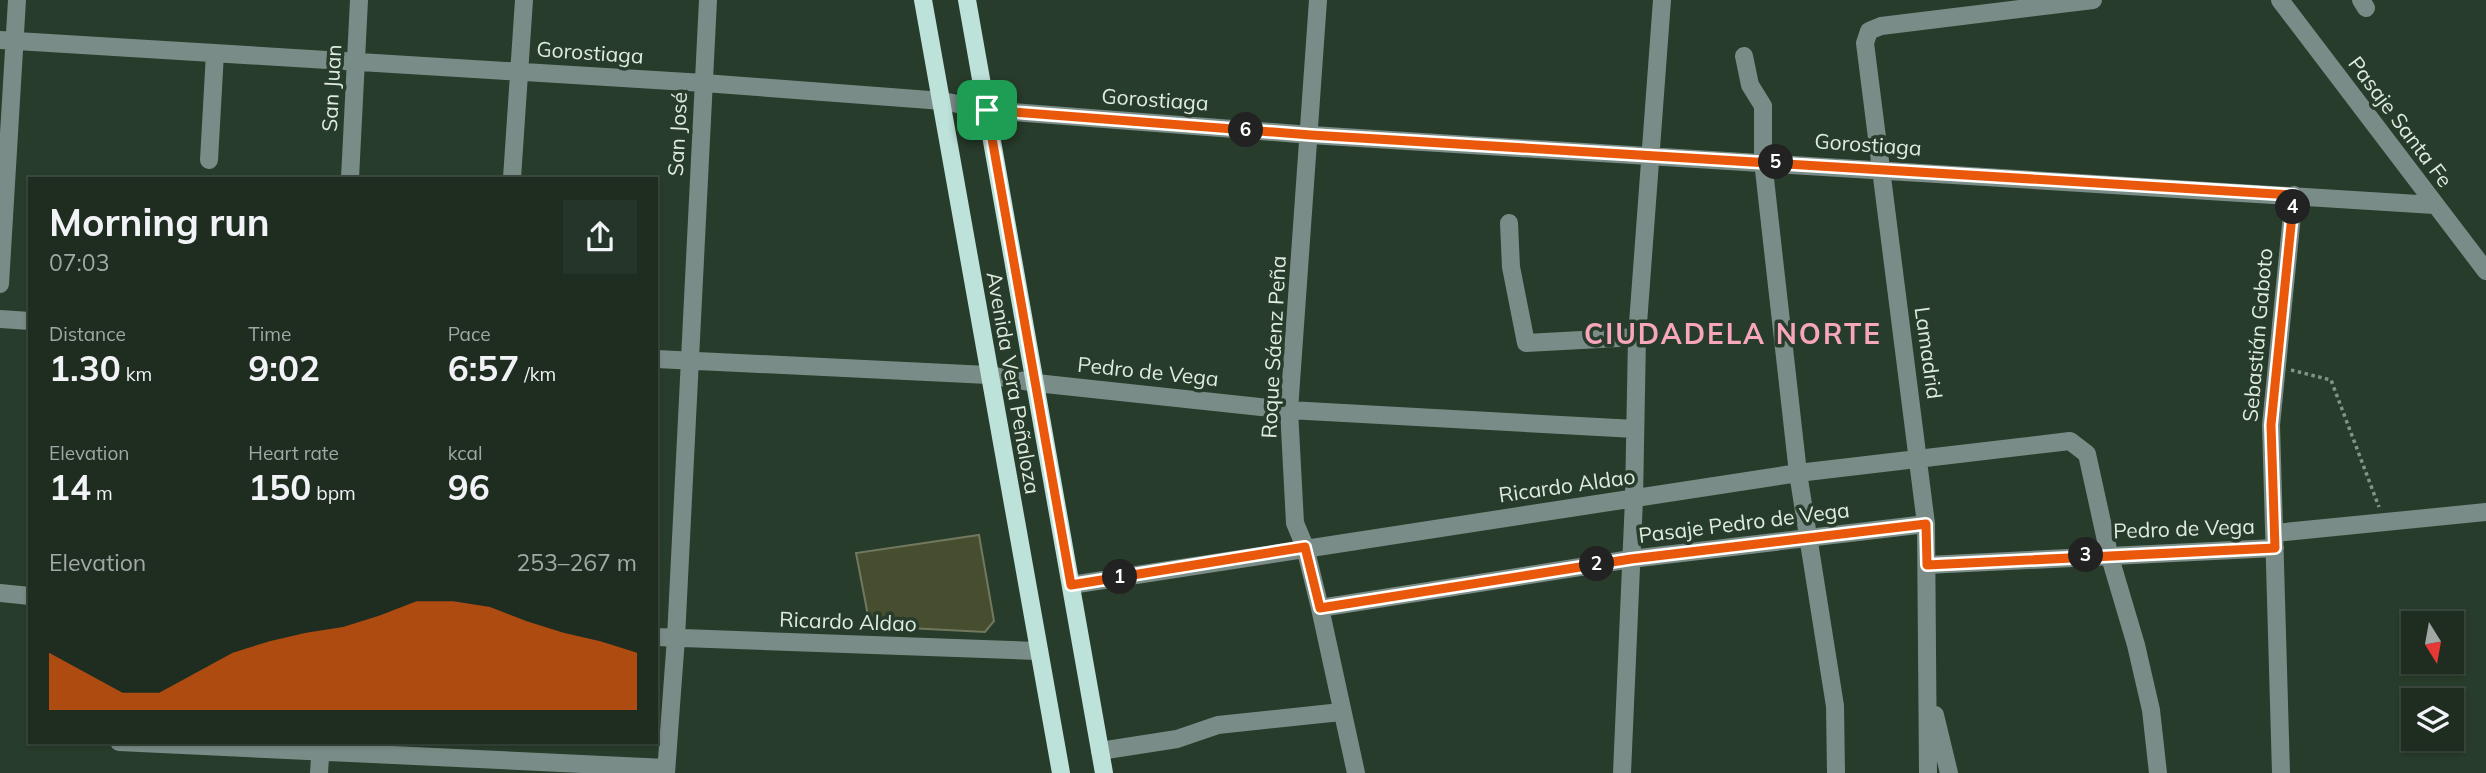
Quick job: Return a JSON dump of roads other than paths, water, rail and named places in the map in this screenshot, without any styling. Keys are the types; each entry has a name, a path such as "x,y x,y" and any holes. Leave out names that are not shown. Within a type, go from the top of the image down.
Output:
{"main road":[{"name":"Avenida Vera Peñaloza","path":"923,0 943,101 1037,651 1061,773"},
{"name":"Avenida Vera Peñaloza","path":"967,0 1104,773"}],"street":[{"path":"0,284 7,41 17,0"},
{"name":"San Juan","path":"350,177 359,0"},
{"path":"512,177 524,0"},
{"name":"San José","path":"666,771 676,638 708,0"},
{"name":"Roque Sáenz Peña","path":"1318,0 1311,135 1289,410 1295,523 1305,547 1320,608 1356,773"},
{"path":"1622,773 1634,499 1637,337 1662,0"},
{"name":"Lamadrid","path":"1928,773 1926,524 1920,458 1865,43 1869,31 1881,26 2093,0"},
{"name":"Pasaje Santa Fe","path":"2280,0 2486,271"},
{"name":"Gorostiaga","path":"7,41 704,83 943,101 987,110 1311,135 1651,154 2434,205"},
{"path":"209,160 215,53"},
{"path":"1744,56 1750,85 1763,106 1763,161 1798,473 1836,706 1836,773"},
{"name":"Sebastián Gaboto","path":"2281,773 2271,425 2294,195"},
{"path":"1509,223 1511,267 1525,343 1637,337"},
{"path":"0,319 28,321"},
{"name":"Pedro de Vega","path":"658,359 988,375 1036,383 1289,410 1634,429"},
{"name":"Ricardo Aldao","path":"1071,585 1798,473 2070,441 2087,454 2109,554"},
{"name":"Pedro de Vega","path":"1927,565 2275,541 2385,523 2486,512"},
{"name":"Pasaje Pedro de Vega","path":"1320,608 1631,559 1926,524"},
{"path":"2109,554 2136,645 2151,710 2158,773"},
{"path":"0,593 28,596"},
{"name":"Ricardo Aldao","path":"658,637 1037,651"},
{"name":"Lamadrid","path":"1928,683 1949,773"},
{"path":"1100,751 1177,739 1218,725 1341,712"},
{"path":"200,744 321,747 666,771"},
{"path":"319,773 321,747"}],"district":[{"name":"CIUDADELA NORTE","path":"1733,334"}]}
